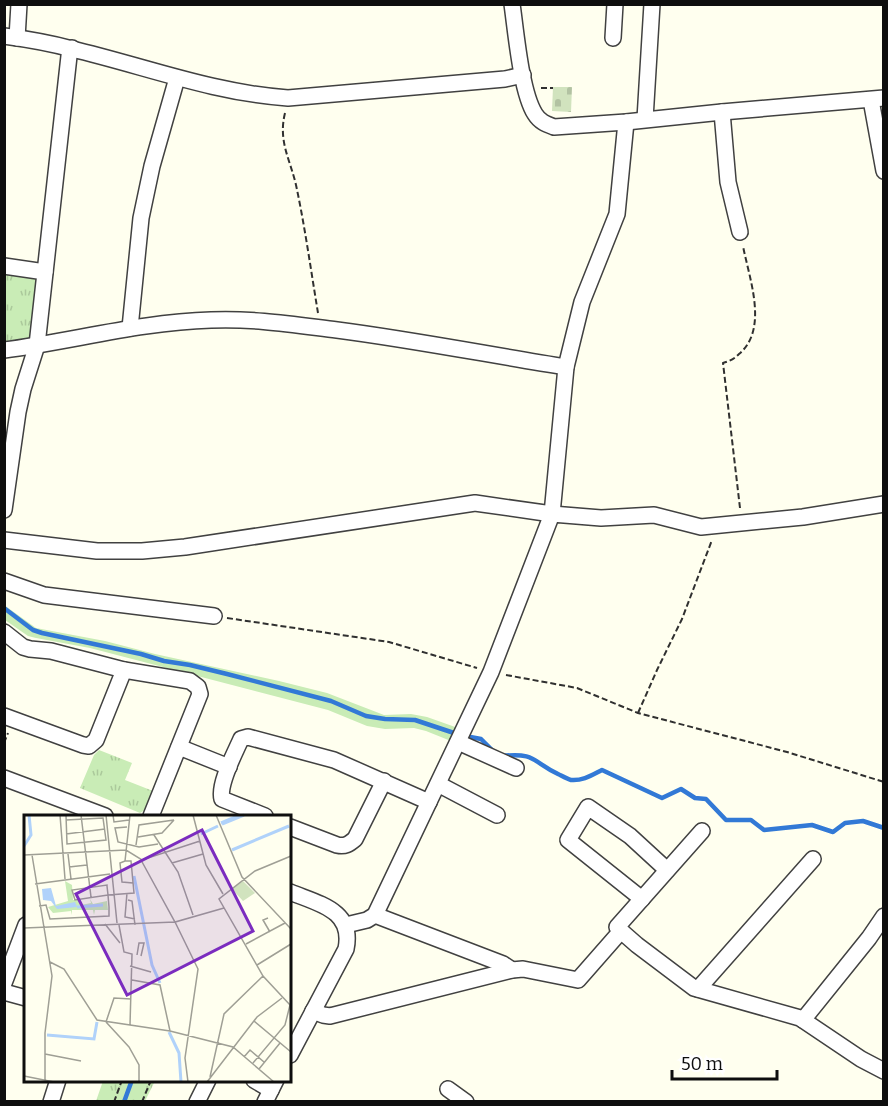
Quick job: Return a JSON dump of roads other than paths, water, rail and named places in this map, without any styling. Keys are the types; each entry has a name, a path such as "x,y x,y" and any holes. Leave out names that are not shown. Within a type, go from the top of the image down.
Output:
{"street":[{"path":"19,4 11,37 72,48 177,78 258,96 288,98 505,79 523,75"},
{"path":"512,4 523,75 531,106 545,124 562,127 877,99 884,171"},
{"path":"613,38 615,4"},
{"path":"645,119 652,4"},
{"path":"4,510 18,412 37,345 72,48"},
{"path":"130,328 141,218 152,166 177,78"},
{"path":"722,112 729,182 740,232"},
{"path":"346,925 367,920 375,915 491,672 552,514 566,367 582,302 617,214 626,122"},
{"path":"4,266 45,272"},
{"path":"4,350 130,328 182,321 213,320 272,322 320,328 566,367"},
{"path":"4,540 97,551 142,551 185,547 475,503 552,514 601,518 654,515 701,527 803,516 884,504"},
{"path":"4,581 44,595 214,616"},
{"path":"4,632 30,650 51,651 124,670 190,681 198,687 200,694 151,815"},
{"path":"4,716 89,746 96,740 124,670"},
{"path":"262,815 222,799 220,794 241,739 248,737 334,760 429,802"},
{"path":"458,742 516,768"},
{"path":"179,747 229,767"},
{"path":"4,778 102,815"},
{"path":"291,827 337,846 349,844 355,839 384,781"},
{"path":"438,784 497,814"},
{"path":"642,899 568,840 588,807 630,836 667,870"},
{"path":"702,831 617,927 694,988 803,1020 861,1059 884,1071"},
{"path":"698,989 813,859"},
{"path":"291,892 321,905 341,917 346,925 348,939 346,949 291,1053"},
{"path":"375,915 503,964 512,970"},
{"path":"803,1020 884,916"},
{"path":"4,983 24,929"},
{"path":"313,1011 330,1016 512,970 523,969 578,980 621,931"},
{"path":"4,992 24,997"},
{"path":"51,1101 57,1082"},
{"path":"197,1101 207,1082"},
{"path":"257,1082 270,1091"},
{"path":"448,1089 466,1101"}],"waterway":[{"path":"4,608 33,630 42,633 227,674 331,701 366,716 415,720 457,734"},
{"path":"465,736 481,739 493,751"},
{"path":"502,756 528,757 571,780 583,779 602,770 662,798 681,789 695,798 706,799 726,820 751,820 764,830 812,825 833,832 845,823 863,821 884,828"},
{"path":"124,1102 131,1082"}]}
